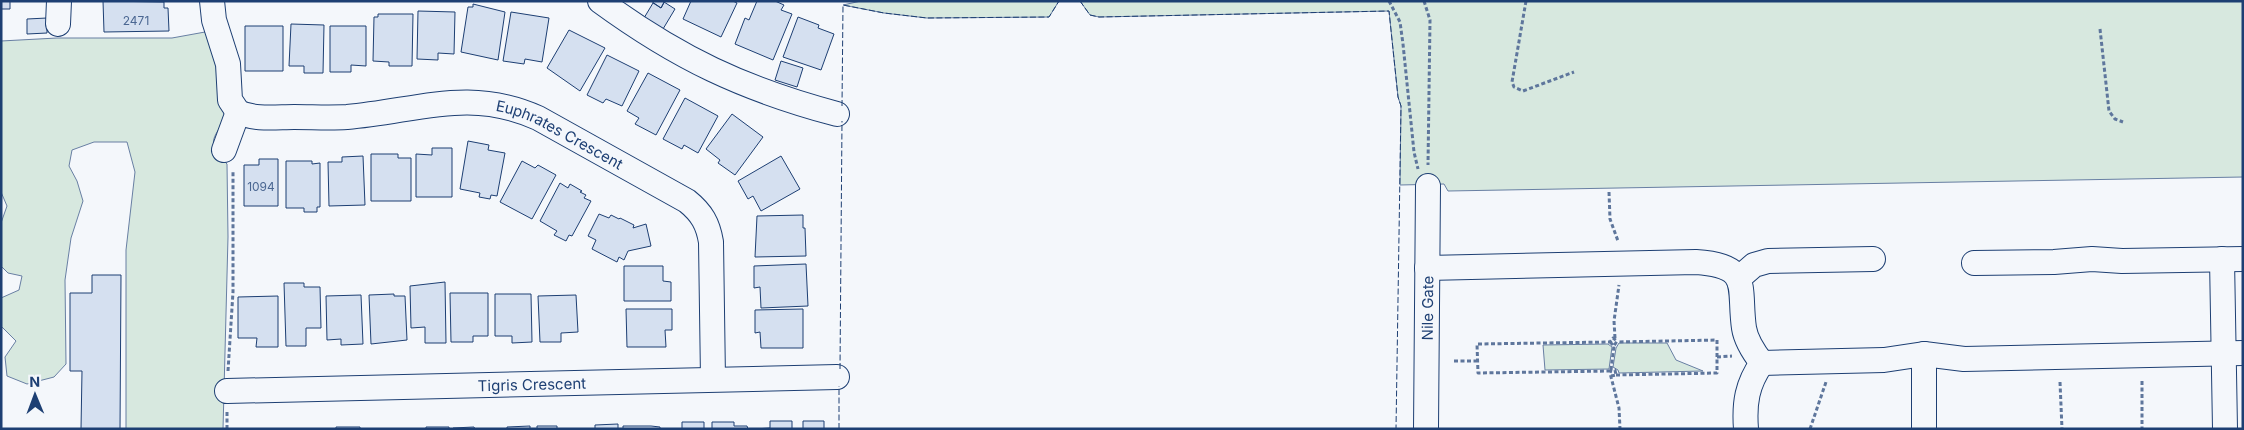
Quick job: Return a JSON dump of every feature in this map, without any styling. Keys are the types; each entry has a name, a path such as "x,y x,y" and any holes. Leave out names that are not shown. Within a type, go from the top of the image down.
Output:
{"street":[{"path":"212,1 214,20 228,64 230,100 238,112 224,150"},
{"path":"600,1 663,44 726,77 791,101 837,114"},
{"name":"Euphrates Crescent","path":"238,112 257,117 347,116 450,103 488,102 519,110 538,118 679,197 701,214 709,230 711,242 713,379"},
{"name":"Nile Gate","path":"1426,429 1428,186"},
{"path":"1974,263 2054,262 2092,259 2122,261 2232,259 2233,354 2225,429"},
{"path":"1739,278 1754,266 1768,261 1873,260"},
{"path":"1427,268 1696,262 1720,266 1731,270 1739,278 1743,290 1744,329 1756,355 1762,363"},
{"path":"1762,363 1884,360 1924,354 1964,359 2233,354"},
{"path":"1924,354 1924,429"},
{"path":"1746,429 1746,394 1752,379 1762,363"},
{"name":"Tigris Crescent","path":"227,391 837,377"}],"path":[{"path":"1389,1 1400,22 1415,157 1419,173 1428,186"},
{"path":"1424,1 1430,20 1428,186"},
{"path":"1526,1 1512,82 1514,87 1523,91 1574,72"},
{"path":"2100,28 2109,111 2115,119 2123,122"},
{"path":"224,150 233,156 233,292 227,391 227,429"},
{"path":"1609,192 1610,219 1618,237 1618,244"},
{"path":"1618,281 1611,376 1619,408 1620,429"},
{"path":"1611,376 1718,373 1717,340 1477,344 1478,373 1616,370 1616,375"},
{"path":"1717,356 1738,356"},
{"path":"1454,361 1477,361"},
{"path":"1810,429 1826,386 1826,379"},
{"path":"2142,381 2142,429"},
{"path":"2060,382 2062,429"}],"shaded area":[{"path":"861,1 1059,1 1049,17 927,18 884,13 843,5"},
{"path":"1080,1 2243,1 2243,177 1448,191 1444,184 1400,185 1401,106 1398,97 1389,11 1099,17 1090,15"},
{"path":"205,32 212,36 227,117 213,141 216,151 227,164 228,237 223,429 126,429 126,250 135,172 127,142 94,142 72,150 69,166 77,181 83,201 71,238 65,280 66,364 54,377 27,384 7,376 5,357 16,341 1,326 1,298 19,290 22,276 8,273 1,266 1,223 7,206 1,192 1,41 57,38 172,38"},
{"path":"1619,343 1667,343 1676,360 1703,371 1619,373 1613,367 1616,348"},
{"path":"1608,344 1612,347 1609,369 1545,370 1543,345"}],"building":[{"path":"1,1 10,1 10,9 1,9"},
{"path":"103,1 164,2 164,8 168,8 169,31 104,32"},
{"path":"651,1 665,1 661,8"},
{"path":"691,1 733,1 737,3 721,37 683,19"},
{"path":"757,1 775,1 784,5 781,10 792,14 773,60 735,44 745,18 749,20"},
{"path":"664,2 675,9 663,29 644,18 653,3 661,8"},
{"path":"473,4 505,12 498,60 461,52 468,7 473,7"},
{"path":"418,11 455,12 454,54 438,53 438,60 417,59"},
{"path":"511,12 549,18 542,62 525,59 524,64 503,61"},
{"path":"378,14 413,14 412,66 389,66 389,62 373,61 374,17 378,17"},
{"path":"798,17 819,25 818,28 834,34 821,70 783,57"},
{"path":"47,18 47,33 27,34 27,19"},
{"path":"291,24 324,25 323,73 304,73 304,66 289,66"},
{"path":"245,26 283,26 283,71 245,71"},
{"path":"330,26 366,26 366,66 351,65 351,72 330,72"},
{"path":"569,30 605,48 580,91 547,68"},
{"path":"607,55 639,71 622,106 606,99 603,103 587,95"},
{"path":"781,61 803,68 797,87 775,80"},
{"path":"648,73 680,90 656,135 635,124 639,118 627,111"},
{"path":"685,98 718,116 698,153 684,145 682,149 663,139"},
{"path":"732,114 763,137 735,175 718,163 720,160 706,149"},
{"path":"468,141 489,145 488,150 505,153 497,196 491,195 490,199 479,197 480,193 460,189"},
{"path":"432,148 452,148 452,197 416,197 416,154 432,155"},
{"path":"371,154 398,154 398,158 411,158 411,201 371,201"},
{"path":"363,156 365,205 329,206 328,162 342,162 342,157"},
{"path":"781,156 800,189 761,211 753,196 748,199 738,181"},
{"path":"259,159 278,159 278,206 244,206 244,165 259,165"},
{"path":"286,161 312,161 312,164 320,163 320,207 317,207 317,212 304,212 304,208 286,208"},
{"path":"522,161 535,168 538,165 556,175 532,219 500,202"},
{"path":"560,183 568,188 570,184 582,191 580,192 586,195 584,198 591,201 572,236 569,235 566,241 554,235 557,231 540,221"},
{"path":"599,214 609,218 611,215 620,218 634,225 633,228 646,224 651,246 628,251 624,260 619,257 617,262 592,249 596,240 588,236"},
{"path":"803,215 806,256 755,257 757,216"},
{"path":"806,264 808,306 761,308 760,287 754,288 754,266"},
{"path":"624,266 663,266 663,281 671,282 671,301 624,301"},
{"path":"92,275 121,275 120,429 81,429 82,371 70,371 70,293 92,293"},
{"path":"445,282 446,343 425,343 425,327 411,328 410,286"},
{"path":"284,283 304,283 304,287 320,287 321,328 306,328 306,346 286,346"},
{"path":"450,293 488,293 488,336 473,336 473,342 451,342"},
{"path":"394,294 394,296 405,296 407,340 371,344 369,295"},
{"path":"495,294 531,294 532,342 512,343 512,336 495,336"},
{"path":"361,295 363,344 341,345 341,339 327,340 326,296"},
{"path":"576,295 578,332 561,333 561,342 540,342 538,296"},
{"path":"278,296 278,347 256,347 257,338 238,338 238,297"},
{"path":"626,309 672,309 672,330 665,330 666,347 627,347"},
{"path":"803,309 803,348 761,348 760,332 755,333 755,310"},
{"path":"770,421 792,421 792,429 754,429 770,428"},
{"path":"803,421 824,421 824,429 803,429"},
{"path":"682,422 704,422 704,429 682,429"},
{"path":"712,422 734,422 734,426 747,426 748,429 712,429"},
{"path":"618,424 618,429 595,429 595,425"},
{"path":"530,426 530,429 507,429 507,427"},
{"path":"537,426 557,426 557,429 537,429"},
{"path":"623,426 651,426 660,427 660,429 623,429"},
{"path":"336,427 360,427 360,429 336,429"},
{"path":"426,427 449,427 449,429 426,429"},
{"path":"474,427 475,429 453,429 453,428"}],"fence":[{"path":"842,106 843,5 884,13 927,18 1049,17 1059,1"},
{"path":"1080,1 1090,15 1099,17 1389,11 1398,97 1401,106 1396,429"},
{"path":"840,369 842,121"},
{"path":"839,386 839,429"}]}
